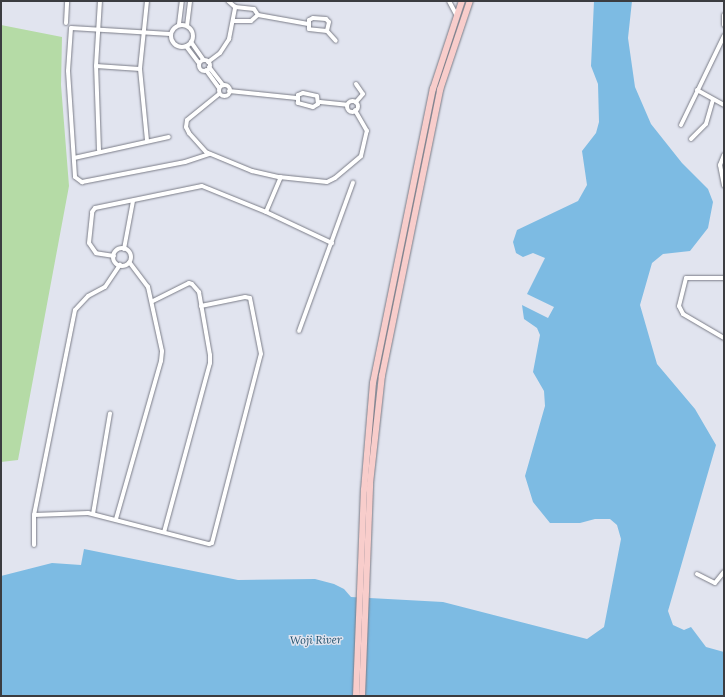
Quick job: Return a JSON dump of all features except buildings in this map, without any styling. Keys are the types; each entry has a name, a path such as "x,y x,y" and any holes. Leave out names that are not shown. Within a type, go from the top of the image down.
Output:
{"main road":[{"path":"362,696 366,461 374,376 433,89 456,14 462,1"},
{"path":"356,696 373,447 386,350 440,90 470,1"}],"street":[{"path":"66,22 67,1"},
{"path":"100,1 96,66 100,150"},
{"path":"147,1 140,69 147,141"},
{"path":"179,24 182,1"},
{"path":"187,26 190,1"},
{"path":"228,1 235,7 254,9 258,15 308,24"},
{"path":"449,1 456,14"},
{"path":"208,62 225,46 234,21 235,7"},
{"path":"234,21 251,21 258,15"},
{"path":"724,16 724,25"},
{"path":"308,24 313,18 326,19 329,22 327,31"},
{"path":"179,24 187,26 193,33 191,42 186,46 176,46 171,40 170,34 174,26 179,24"},
{"path":"308,24 309,29 312,31 327,31 336,41"},
{"path":"170,34 71,28 68,70 75,177 82,182 185,162 210,154"},
{"path":"681,125 724,36"},
{"path":"191,42 203,59 208,62 221,86 219,94 191,115 186,123 189,132 210,154 252,171 281,177 327,182 335,178 362,156 367,131 355,110 356,102 363,94 356,84"},
{"path":"186,46 199,63 200,69 206,70 221,86 227,86 229,91"},
{"path":"199,63 203,59"},
{"path":"96,66 140,69"},
{"path":"206,70 210,67"},
{"path":"697,90 724,105"},
{"path":"219,94 226,95 229,91"},
{"path":"229,91 296,98 303,93 317,96 320,102"},
{"path":"296,98 301,105 313,107 320,102 346,105"},
{"path":"346,105 350,100 356,102"},
{"path":"691,139 706,124 713,100"},
{"path":"346,105 349,110 355,110"},
{"path":"74,158 100,150 169,137"},
{"path":"724,156 720,165 724,186"},
{"path":"266,212 281,177"},
{"path":"299,330 353,183"},
{"path":"114,256 96,253 89,243 92,212 95,208 202,186 266,212 332,243"},
{"path":"124,249 133,200"},
{"path":"116,519 161,361 153,301 142,276 129,262 130,253 124,249 118,250 114,256 115,262 120,266"},
{"path":"34,546 34,515 75,310 84,300 111,281 120,266 129,262"},
{"path":"724,278 686,278 679,306 683,314 724,338"},
{"path":"153,301 189,283 199,292 210,363 164,532"},
{"path":"34,515 93,514 209,544 212,542 261,360 250,298 245,297 201,306"},
{"path":"93,514 110,414"},
{"path":"697,574 715,583 724,572"}],"green space":[{"path":"1,25 62,37 61,85 69,186 18,460 1,462"}],"water":[{"name":"Woji River","path":"594,1 632,1 628,38 635,87 651,124 682,163 708,189 713,202 708,228 690,251 663,254 652,263 640,305 657,364 695,409 716,445 668,611 673,625 684,630 691,627 706,647 724,652 724,696 1,696 1,576 52,563 81,565 84,549 238,580 315,579 334,584 344,589 351,597 443,602 587,639 604,627 621,539 617,525 610,519 595,519 580,523 550,523 533,502 525,476 545,406 544,391 533,372 540,335 537,328 524,319 522,305 548,318 554,307 527,294 545,258 533,253 523,257 516,253 513,242 517,230 578,201 587,185 582,151 596,133 599,122 598,84 591,66"}]}
